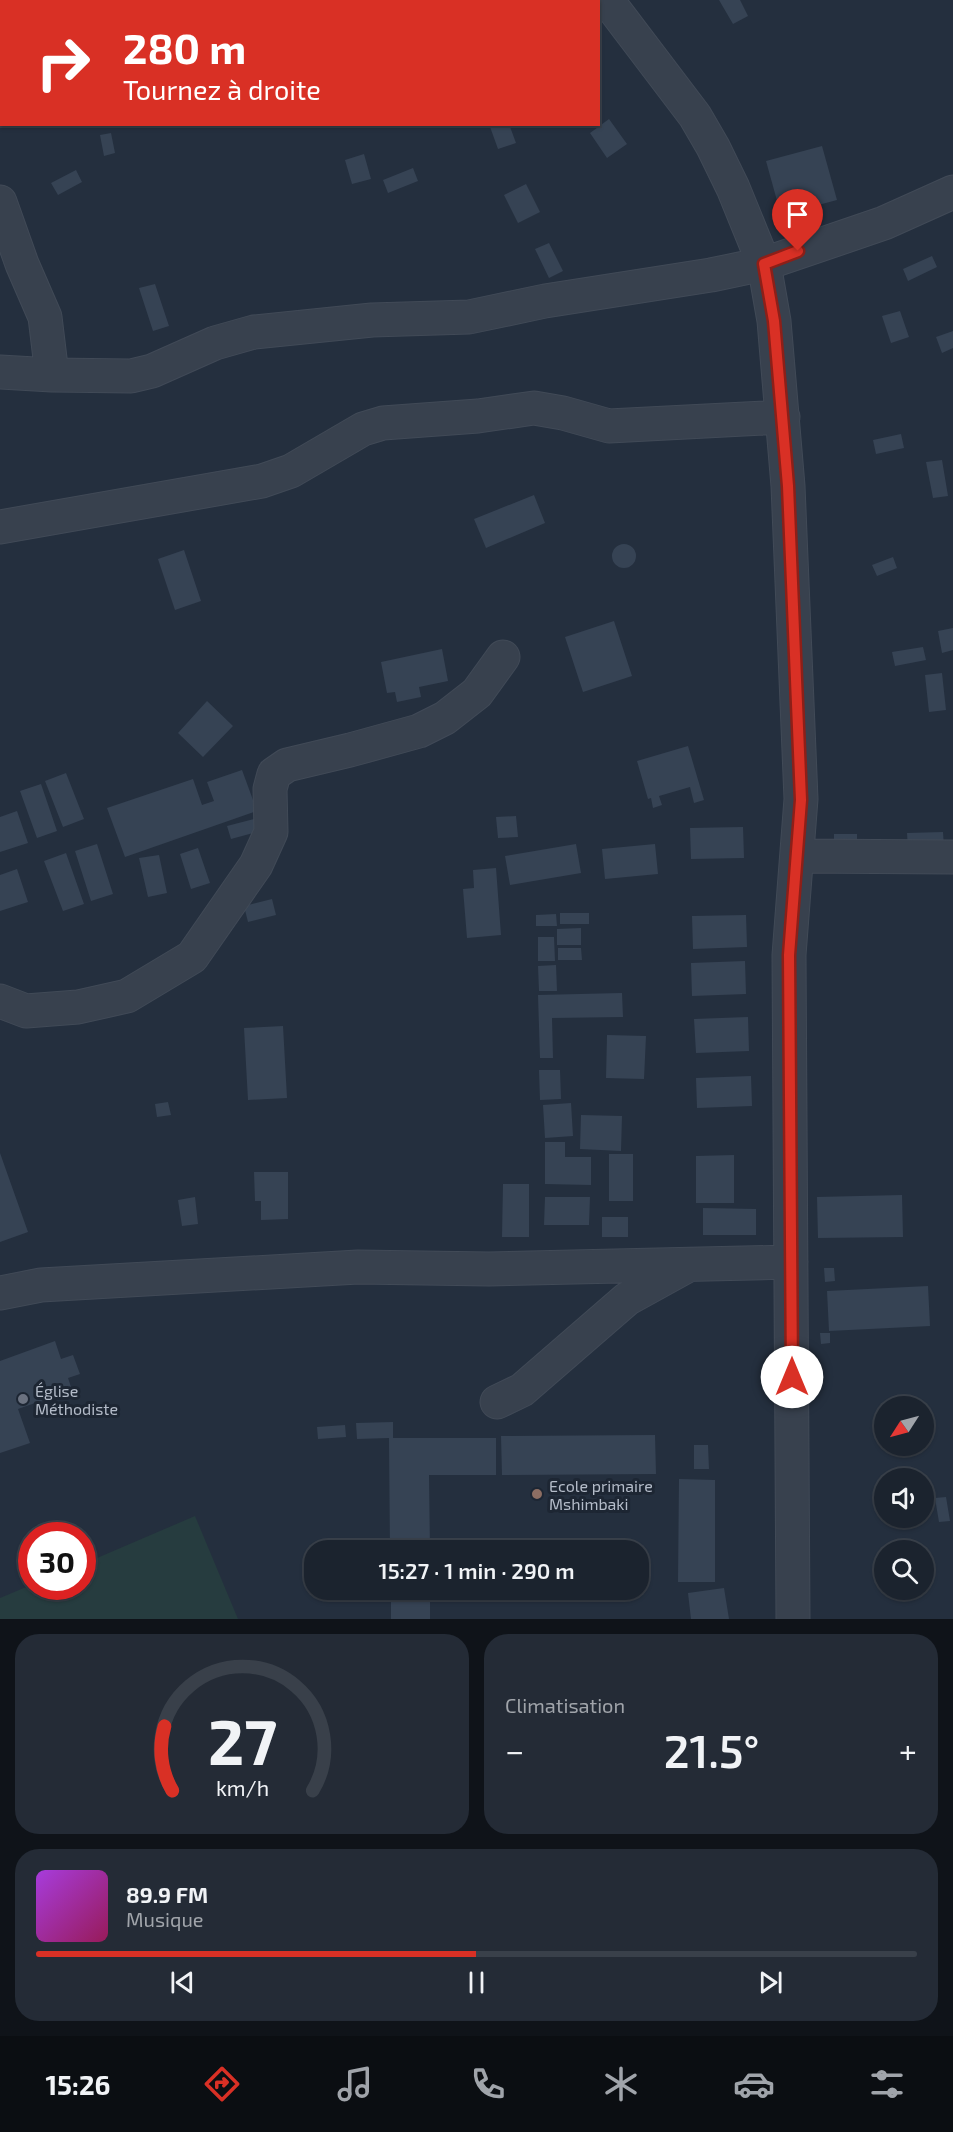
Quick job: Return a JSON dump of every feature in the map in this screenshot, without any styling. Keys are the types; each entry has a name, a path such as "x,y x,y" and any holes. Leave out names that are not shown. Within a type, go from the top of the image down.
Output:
{"street":[{"path":"607,0 695,116 713,147 733,188 764,264 774,321 788,486 801,800 789,955 793,1619"},
{"path":"0,372 131,376 152,371 215,343 254,332 372,320 469,317 545,301 711,275 764,264 884,223 953,192"},
{"path":"0,202 22,264 45,317 52,375"},
{"path":"0,527 262,481 291,471 363,429 383,423 478,417 534,408 563,413 609,426 783,417"},
{"path":"0,1001 26,1011 78,1007 127,996 192,957 256,865 271,832 270,789 274,774 287,765 419,731 445,718 477,693 503,657"},
{"path":"797,856 953,857"},
{"path":"0,1293 41,1286 358,1267 489,1269 791,1262"},
{"path":"497,1402 522,1390 627,1299 689,1264"}],"green space":[{"path":"195,1516 238,1619 0,1619 0,1598 18,1590 18,1600 96,1600 96,1558"}],"building":[{"path":"719,0 740,0 748,16 733,24"},
{"path":"609,119 627,144 607,158 590,133"},
{"path":"490,126 510,126 516,143 498,149"},
{"path":"111,133 115,153 104,156 100,135"},
{"path":"822,146 837,200 781,215 766,161"},
{"path":"364,154 371,179 352,184 345,160"},
{"path":"413,168 418,181 388,193 383,180"},
{"path":"76,170 82,182 58,195 51,183"},
{"path":"526,184 540,212 518,223 504,195"},
{"path":"549,243 563,271 549,278 535,249"},
{"path":"932,256 937,267 908,281 903,269"},
{"path":"155,284 169,326 153,331 139,288"},
{"path":"900,311 909,337 891,343 882,316"},
{"path":"953,331 953,348 942,353 936,337"},
{"path":"901,434 904,448 876,454 873,440"},
{"path":"942,460 948,496 933,498 926,462"},
{"path":"534,495 545,523 486,548 474,519"},
{"path":"624,544 632,548 636,556 632,564 624,568 616,564 612,556 616,548"},
{"path":"184,550 201,601 175,610 158,559"},
{"path":"893,557 897,568 877,576 872,565"},
{"path":"614,621 632,676 583,692 565,637"},
{"path":"953,628 953,650 942,653 938,631"},
{"path":"923,647 926,660 895,666 892,652"},
{"path":"442,649 448,681 419,687 421,697 397,702 395,692 387,693 381,662"},
{"path":"942,673 946,710 929,712 925,675"},
{"path":"207,701 233,726 203,757 178,733"},
{"path":"688,746 704,800 694,803 690,787 659,796 662,805 653,808 651,798 648,799 637,761"},
{"path":"242,770 257,811 125,857 107,808 193,779 202,805 214,801 207,782"},
{"path":"66,773 84,819 63,827 45,781"},
{"path":"41,784 57,831 37,838 20,791"},
{"path":"17,811 28,843 0,852 0,817"},
{"path":"516,816 518,837 498,838 496,817"},
{"path":"254,819 257,832 231,839 227,826"},
{"path":"743,827 744,858 691,859 690,828"},
{"path":"943,832 944,847 908,849 907,833"},
{"path":"834,834 857,834 857,845 834,845"},
{"path":"97,844 113,894 91,901 75,851"},
{"path":"576,844 581,873 510,885 505,856"},
{"path":"655,844 658,874 605,879 602,849"},
{"path":"198,848 210,883 191,889 180,854"},
{"path":"66,853 84,904 63,911 44,861"},
{"path":"159,855 167,893 148,897 139,858"},
{"path":"496,868 501,935 467,938 463,889 474,888 473,870"},
{"path":"17,869 28,902 0,911 0,875"},
{"path":"272,899 276,915 248,922 244,906"},
{"path":"560,913 589,913 589,924 560,924"},
{"path":"556,914 557,926 536,926 536,915"},
{"path":"746,915 747,947 693,949 692,916"},
{"path":"581,928 581,945 557,945 557,929"},
{"path":"538,937 554,937 555,961 538,961"},
{"path":"558,948 581,948 582,960 558,960"},
{"path":"745,961 746,994 692,996 691,963"},
{"path":"556,965 557,991 539,991 538,966"},
{"path":"622,993 623,1017 552,1018 553,1058 540,1058 538,995"},
{"path":"748,1017 749,1051 696,1053 694,1019"},
{"path":"283,1026 287,1098 248,1100 244,1028"},
{"path":"607,1035 646,1036 644,1079 606,1078"},
{"path":"539,1070 560,1070 561,1099 540,1100"},
{"path":"751,1076 752,1106 697,1108 696,1078"},
{"path":"168,1102 171,1115 157,1117 155,1104"},
{"path":"571,1103 573,1136 545,1138 543,1105"},
{"path":"581,1115 622,1116 621,1151 580,1149"},
{"path":"545,1142 565,1142 565,1157 591,1157 591,1185 545,1184"},
{"path":"0,1153 28,1232 0,1242"},
{"path":"609,1154 633,1154 633,1201 609,1201"},
{"path":"734,1155 734,1203 696,1203 696,1156"},
{"path":"254,1172 288,1172 288,1219 261,1220 261,1201 255,1201"},
{"path":"503,1184 529,1184 529,1237 502,1237"},
{"path":"902,1195 903,1237 818,1238 817,1197"},
{"path":"195,1197 198,1224 182,1226 178,1200"},
{"path":"545,1197 590,1197 589,1225 544,1225"},
{"path":"703,1208 756,1209 756,1235 703,1235"},
{"path":"602,1217 628,1217 628,1237 602,1237"},
{"path":"824,1268 834,1268 835,1281 825,1282"},
{"path":"928,1286 930,1326 829,1331 827,1291"},
{"path":"820,1333 830,1333 830,1343 821,1344"},
{"name":"Église Méthodiste","path":"55,1341 61,1359 73,1355 80,1374 68,1378 72,1390 18,1409 30,1443 0,1453 0,1361"},
{"path":"393,1422 393,1438 496,1438 496,1475 429,1475 430,1540 390,1540 389,1438 357,1439 356,1423"},
{"path":"345,1425 346,1437 318,1439 317,1427"},
{"path":"655,1435 656,1474 502,1475 501,1436"},
{"path":"694,1445 708,1445 709,1469 694,1469"},
{"path":"679,1479 715,1480 715,1582 678,1582"},
{"path":"946,1497 950,1521 939,1522 935,1498"},
{"path":"724,1588 729,1619 691,1619 688,1593"},
{"path":"391,1600 430,1600 430,1619 391,1619"}],"place":[{"name":"Église Méthodiste","path":"23,1399"},
{"name":"Ecole primaire Mshimbaki","path":"537,1494"}],"route":[{"path":"792,1377 789,955 801,800 788,486 774,321 764,264 798,251"}]}
